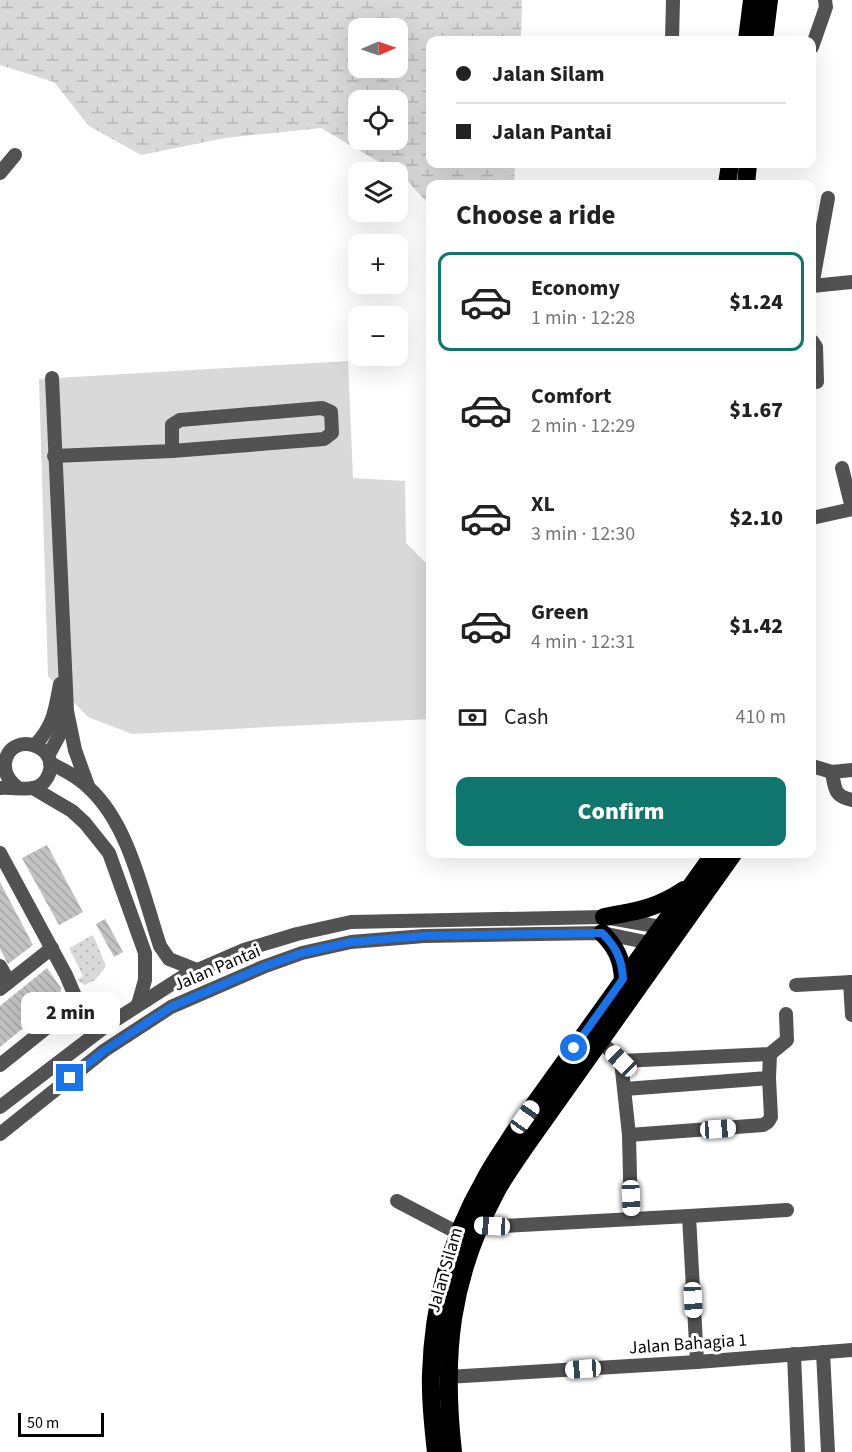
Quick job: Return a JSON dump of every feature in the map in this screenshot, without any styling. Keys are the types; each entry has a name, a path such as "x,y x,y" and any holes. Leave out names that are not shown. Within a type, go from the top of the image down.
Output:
{"highway":[{"path":"748,36 752,0"},
{"path":"764,36 769,0"},
{"name":"Jalan Silam","path":"669,931 693,884 711,858"},
{"name":"Jalan Silam","path":"453,1452 448,1407 449,1340 454,1302 480,1225 498,1189 599,1040 657,947 730,858"},
{"path":"623,979 622,963 603,925 664,903 693,884"},
{"name":"Jalan Silam","path":"436,1452 430,1376 433,1339 438,1299 459,1234 483,1181 513,1134 623,979 657,947"}],"street":[{"path":"672,36 673,0"},
{"path":"816,36 826,7 825,0"},
{"path":"0,173 15,155"},
{"path":"816,264 828,198"},
{"path":"816,286 852,282"},
{"path":"816,347 817,382"},
{"path":"52,378 63,665 67,711 75,750 88,786"},
{"path":"54,456 172,451 324,439 332,434 331,412 322,408 180,420 172,425 172,451"},
{"path":"816,517 852,508 842,468"},
{"path":"35,745 50,726 54,716 63,665"},
{"path":"49,760 67,711"},
{"path":"0,742 14,747"},
{"path":"0,788 26,789 40,786 50,770 49,760 43,749 26,743 14,747 6,759 2,773 17,787"},
{"path":"49,760 88,786 113,815 124,838 160,945 169,960 198,970"},
{"path":"816,767 832,772 852,770"},
{"path":"832,772 836,792 841,797 852,800"},
{"path":"33,788 72,811 85,823 109,853 145,953 145,980 138,1005"},
{"path":"0,852 75,996 70,1009 0,1065"},
{"name":"Jalan Pantai","path":"0,1107 106,1026 184,976 244,950 297,934 351,922 603,925 669,931"},
{"name":"Jalan Pantai","path":"0,1134 105,1050 171,1007 263,967 302,953 351,942 603,925 657,947"},
{"path":"0,966 4,985 52,948"},
{"path":"796,985 851,982 852,1015"},
{"path":"621,1061 770,1054 787,1040 786,1014"},
{"path":"599,1040 621,1061 629,1135 631,1219"},
{"path":"629,1135 763,1125 771,1117 770,1054"},
{"path":"625,1089 769,1078"},
{"path":"397,1201 459,1234"},
{"path":"480,1225 504,1226 787,1210"},
{"path":"689,1216 697,1362"},
{"name":"Jalan Bahagia 1","path":"447,1377 852,1350"},
{"path":"823,1352 828,1452"},
{"path":"794,1354 798,1452"}],"green space":[{"path":"0,0 522,0 521,36 426,36 426,168 515,168 514,180 426,180 426,202 408,182 408,162 379,162 359,150 408,150 408,90 348,90 348,144 321,128 225,138 141,155 89,126 54,82 0,65"},
{"path":"348,361 353,478 405,481 406,543 426,563 426,719 132,734 88,717 48,676 39,379"},
{"path":"93,935 106,966 95,980 85,985 77,980 83,976 69,948"}],"building":[{"path":"47,845 83,912 59,925 22,858"},
{"path":"0,882 33,945 8,964 0,949"},
{"path":"105,919 123,952 114,957 96,924"},
{"path":"47,968 61,988 60,998 0,1047 0,1006"}],"route":[{"path":"70,1078 105,1050 171,1007 263,967 302,953 351,942 424,936 602,933 617,951 622,963 623,979 574,1048"}]}
